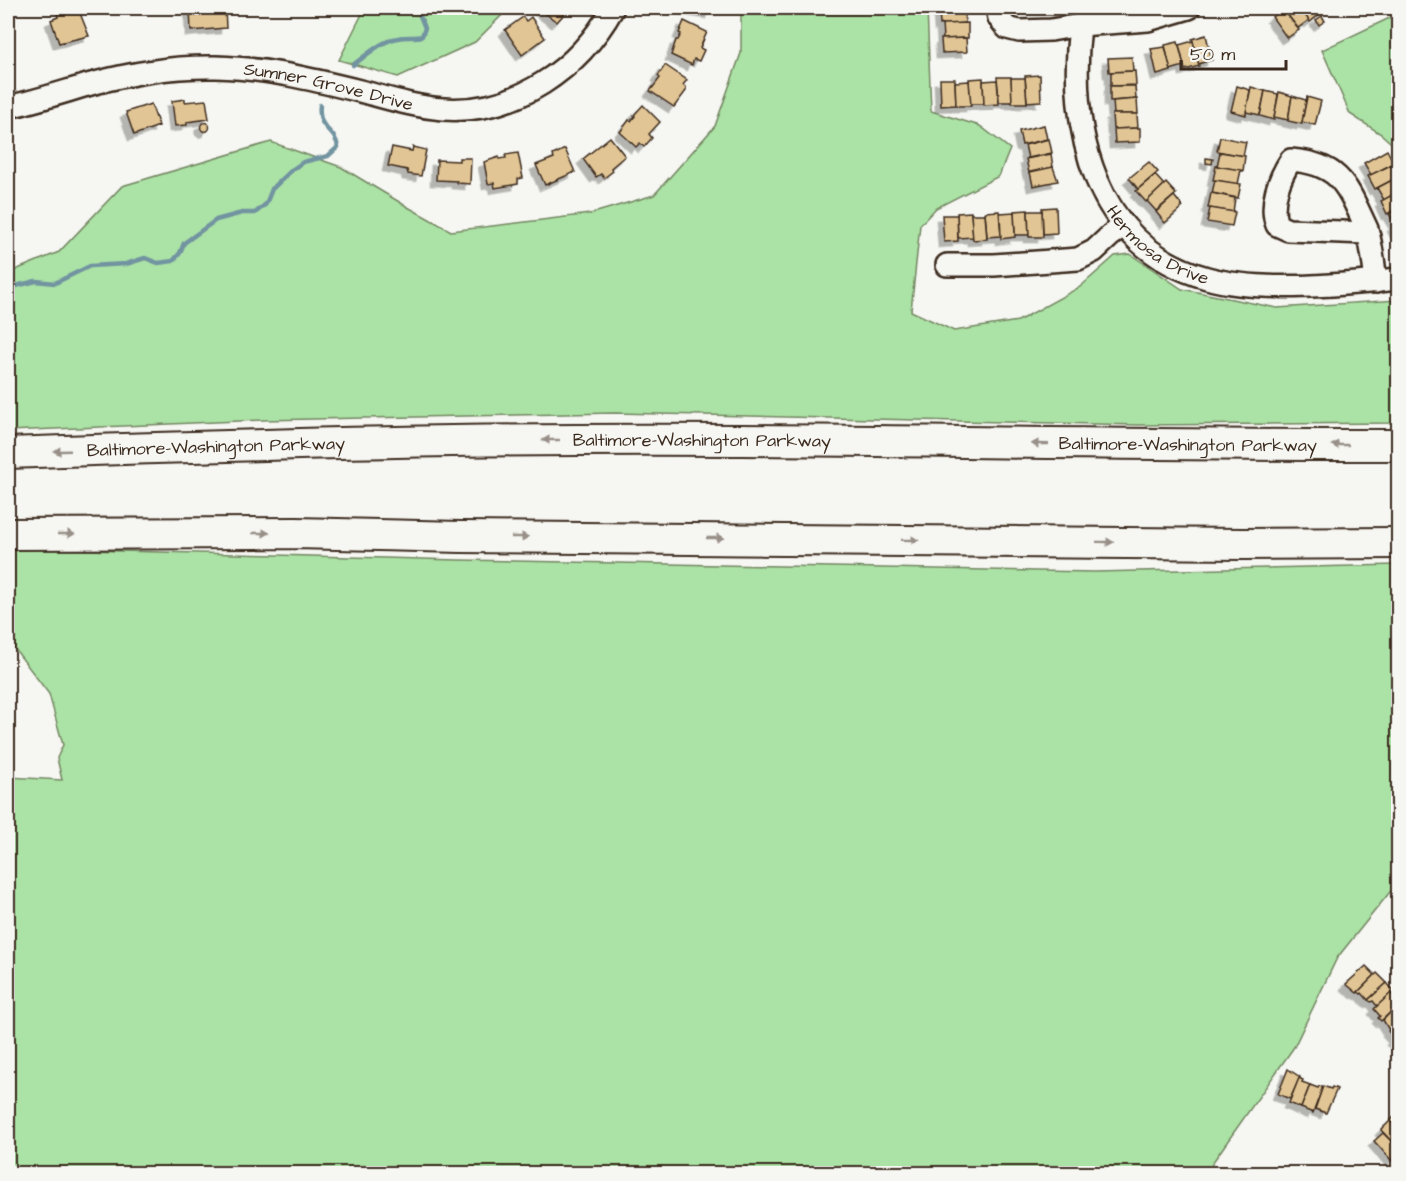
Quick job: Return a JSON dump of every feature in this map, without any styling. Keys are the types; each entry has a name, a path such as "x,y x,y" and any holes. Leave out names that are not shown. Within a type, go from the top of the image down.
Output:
{"highway":[{"name":"Baltimore-Washington Parkway","path":"8,453 454,440 739,440 1230,446 1398,445"},
{"path":"8,534 296,533 461,537 1398,543"}],"street":[{"name":"Sumner Grove Drive","path":"8,107 125,75 184,67 240,68 299,76 418,105 445,109 491,105 537,86 573,61 602,27 613,8"},
{"path":"997,8 999,18 1006,28 1019,31 1052,30 1148,20 1189,8"},
{"name":"Hermosa Drive","path":"1080,26 1077,69 1086,150 1101,193 1112,211 1158,256 1206,278 1236,284 1271,286 1398,279"},
{"path":"1368,233 1288,230 1277,225 1273,214 1281,175 1291,160 1319,164 1340,179 1350,193 1368,233 1376,282"},
{"path":"947,265 994,265 1078,259 1094,251 1123,224"}],"green space":[{"path":"365,8 509,8 475,42 398,77 339,60"},
{"path":"741,8 927,8 931,111 980,126 1010,149 999,176 936,208 920,225 911,311 954,331 1018,321 1080,287 1115,256 1130,254 1182,289 1277,308 1398,300 1398,423 1139,425 615,413 262,420 8,431 8,273 59,252 122,186 271,142 341,167 451,231 590,214 654,195 715,126 741,53"},
{"path":"1398,14 1398,149 1381,134 1350,114 1322,50"},
{"path":"8,548 458,560 1095,572 1398,565 1398,882 1337,958 1294,1047 1207,1173 8,1173 8,777 62,780 57,758 63,745 49,694 8,640"}],"building":[{"path":"78,8 89,36 59,43 51,20 58,17 57,14"},
{"path":"190,8 225,8 226,28 191,31"},
{"path":"538,8 567,8 565,10 567,11 557,22"},
{"path":"686,8 712,8 711,13"},
{"path":"943,8 967,8 967,10 943,10"},
{"path":"1282,8 1300,8 1309,20 1298,28"},
{"path":"1300,8 1318,8 1321,13 1310,22"},
{"path":"1283,9 1299,30 1287,38 1272,17"},
{"path":"939,10 965,10 965,23 940,25"},
{"path":"1322,16 1325,21 1319,25 1316,20"},
{"path":"523,17 526,21 531,17 545,38 522,55 505,30"},
{"path":"684,21 707,32 700,48 704,50 699,61 694,59 692,65 671,55 676,40 681,34 679,33"},
{"path":"968,23 968,38 943,39 942,24"},
{"path":"1206,35 1212,60 1198,64 1192,39"},
{"path":"966,38 967,52 942,53 941,39"},
{"path":"1193,41 1199,66 1185,70 1179,45"},
{"path":"1178,42 1184,66 1170,70 1165,45"},
{"path":"1165,47 1171,71 1157,75 1151,49"},
{"path":"1132,57 1133,71 1109,72 1108,58"},
{"path":"665,65 687,80 683,85 686,91 674,107 650,91 660,78 658,76"},
{"path":"1135,71 1136,85 1111,86 1111,72"},
{"path":"1040,75 1041,101 1027,102 1025,76"},
{"path":"997,77 1011,77 1013,102 999,102"},
{"path":"983,78 984,104 970,104 969,79"},
{"path":"1011,78 1025,78 1027,103 1012,103"},
{"path":"940,79 955,79 956,105 941,106"},
{"path":"997,80 999,104 984,105 983,81"},
{"path":"969,81 971,106 956,106 955,82"},
{"path":"1110,86 1135,86 1136,99 1110,101"},
{"path":"1237,86 1250,90 1246,115 1231,111"},
{"path":"1251,87 1265,91 1260,115 1246,112"},
{"path":"1265,91 1278,94 1274,120 1260,116"},
{"path":"1279,92 1292,96 1288,120 1274,117"},
{"path":"1292,96 1306,100 1302,124 1288,121"},
{"path":"1307,97 1321,101 1315,125 1302,122"},
{"path":"185,99 185,102 206,100 209,119 175,126 172,101"},
{"path":"1137,99 1138,114 1114,114 1113,101"},
{"path":"151,104 159,126 134,135 126,112"},
{"path":"643,105 660,122 649,134 652,138 644,147 640,143 636,147 620,132"},
{"path":"1112,114 1137,114 1138,128 1113,129"},
{"path":"205,123 209,127 205,131 201,127"},
{"path":"1044,125 1047,139 1022,145 1019,131"},
{"path":"1140,128 1140,142 1115,143 1114,129"},
{"path":"610,137 625,156 611,168 613,171 604,178 601,174 596,177 583,159"},
{"path":"1220,137 1246,142 1243,156 1217,151"},
{"path":"1049,139 1052,153 1028,158 1025,145"},
{"path":"392,147 412,151 413,147 426,150 421,176 408,174 407,170 388,166"},
{"path":"565,149 575,172 545,185 536,165 554,158 553,155"},
{"path":"1387,150 1394,163 1371,175 1364,163"},
{"path":"1220,152 1245,156 1243,171 1217,166"},
{"path":"518,153 523,178 518,179 518,184 495,188 494,183 488,184 484,162"},
{"path":"1051,154 1053,167 1029,173 1026,159"},
{"path":"459,158 471,158 470,184 436,180 437,160 459,161"},
{"path":"1206,158 1213,159 1212,164 1206,163"},
{"path":"1149,162 1158,172 1138,189 1129,178"},
{"path":"1391,165 1398,177 1375,189 1368,176"},
{"path":"1216,166 1241,170 1238,184 1213,180"},
{"path":"1053,167 1058,181 1033,186 1030,172"},
{"path":"1155,175 1164,185 1146,202 1136,191"},
{"path":"1398,177 1398,192 1384,200 1377,188"},
{"path":"1215,180 1241,184 1238,198 1212,193"},
{"path":"1166,183 1176,194 1156,211 1147,201"},
{"path":"1398,192 1398,208 1387,214 1381,201"},
{"path":"1211,193 1235,198 1233,212 1208,208"},
{"path":"1174,196 1183,207 1165,223 1156,212"},
{"path":"1056,207 1057,233 1043,234 1042,208"},
{"path":"1210,208 1235,212 1232,226 1207,222"},
{"path":"1398,208 1398,223 1396,225 1389,214"},
{"path":"1028,210 1029,235 1015,235 1014,211"},
{"path":"999,211 1001,236 987,237 985,212"},
{"path":"1028,211 1042,211 1043,237 1029,237"},
{"path":"971,212 973,237 958,238 957,213"},
{"path":"1014,212 1015,237 1001,239 1000,213"},
{"path":"971,214 985,214 987,239 973,240"},
{"path":"942,215 957,215 958,241 944,242"},
{"path":"1398,223 1398,236 1393,226"},
{"path":"1366,966 1375,975 1357,993 1346,984"},
{"path":"1377,973 1387,983 1368,1000 1358,992"},
{"path":"1387,983 1394,991 1377,1006 1373,1001 1368,1000"},
{"path":"1391,993 1398,1001 1398,1005 1381,1021 1374,1009"},
{"path":"1398,1005 1398,1022 1389,1030 1383,1020"},
{"path":"1398,1022 1398,1040 1396,1043 1388,1031"},
{"path":"1288,1069 1300,1077 1290,1099 1278,1094"},
{"path":"1299,1078 1310,1085 1301,1108 1289,1103"},
{"path":"1310,1085 1323,1087 1313,1113 1301,1108"},
{"path":"1323,1086 1337,1089 1326,1113 1315,1109"},
{"path":"1398,1113 1398,1130 1390,1121"},
{"path":"1390,1121 1398,1130 1398,1148 1381,1130"},
{"path":"1383,1133 1398,1148 1392,1161 1374,1141"},
{"path":"1234,1167 1246,1172 1246,1174 1231,1174"},
{"path":"1248,1168 1260,1173 1260,1174 1246,1174"}],"waterway":[{"path":"353,65 386,42 401,37 422,36 425,28 418,11 419,8"},
{"path":"8,288 36,281 55,283 90,266 126,264 145,258 158,263 173,261 180,253 184,243 216,220 242,213 255,213 266,204 272,189 293,169 303,162 328,156 338,147 334,136 321,120 320,105"}]}
